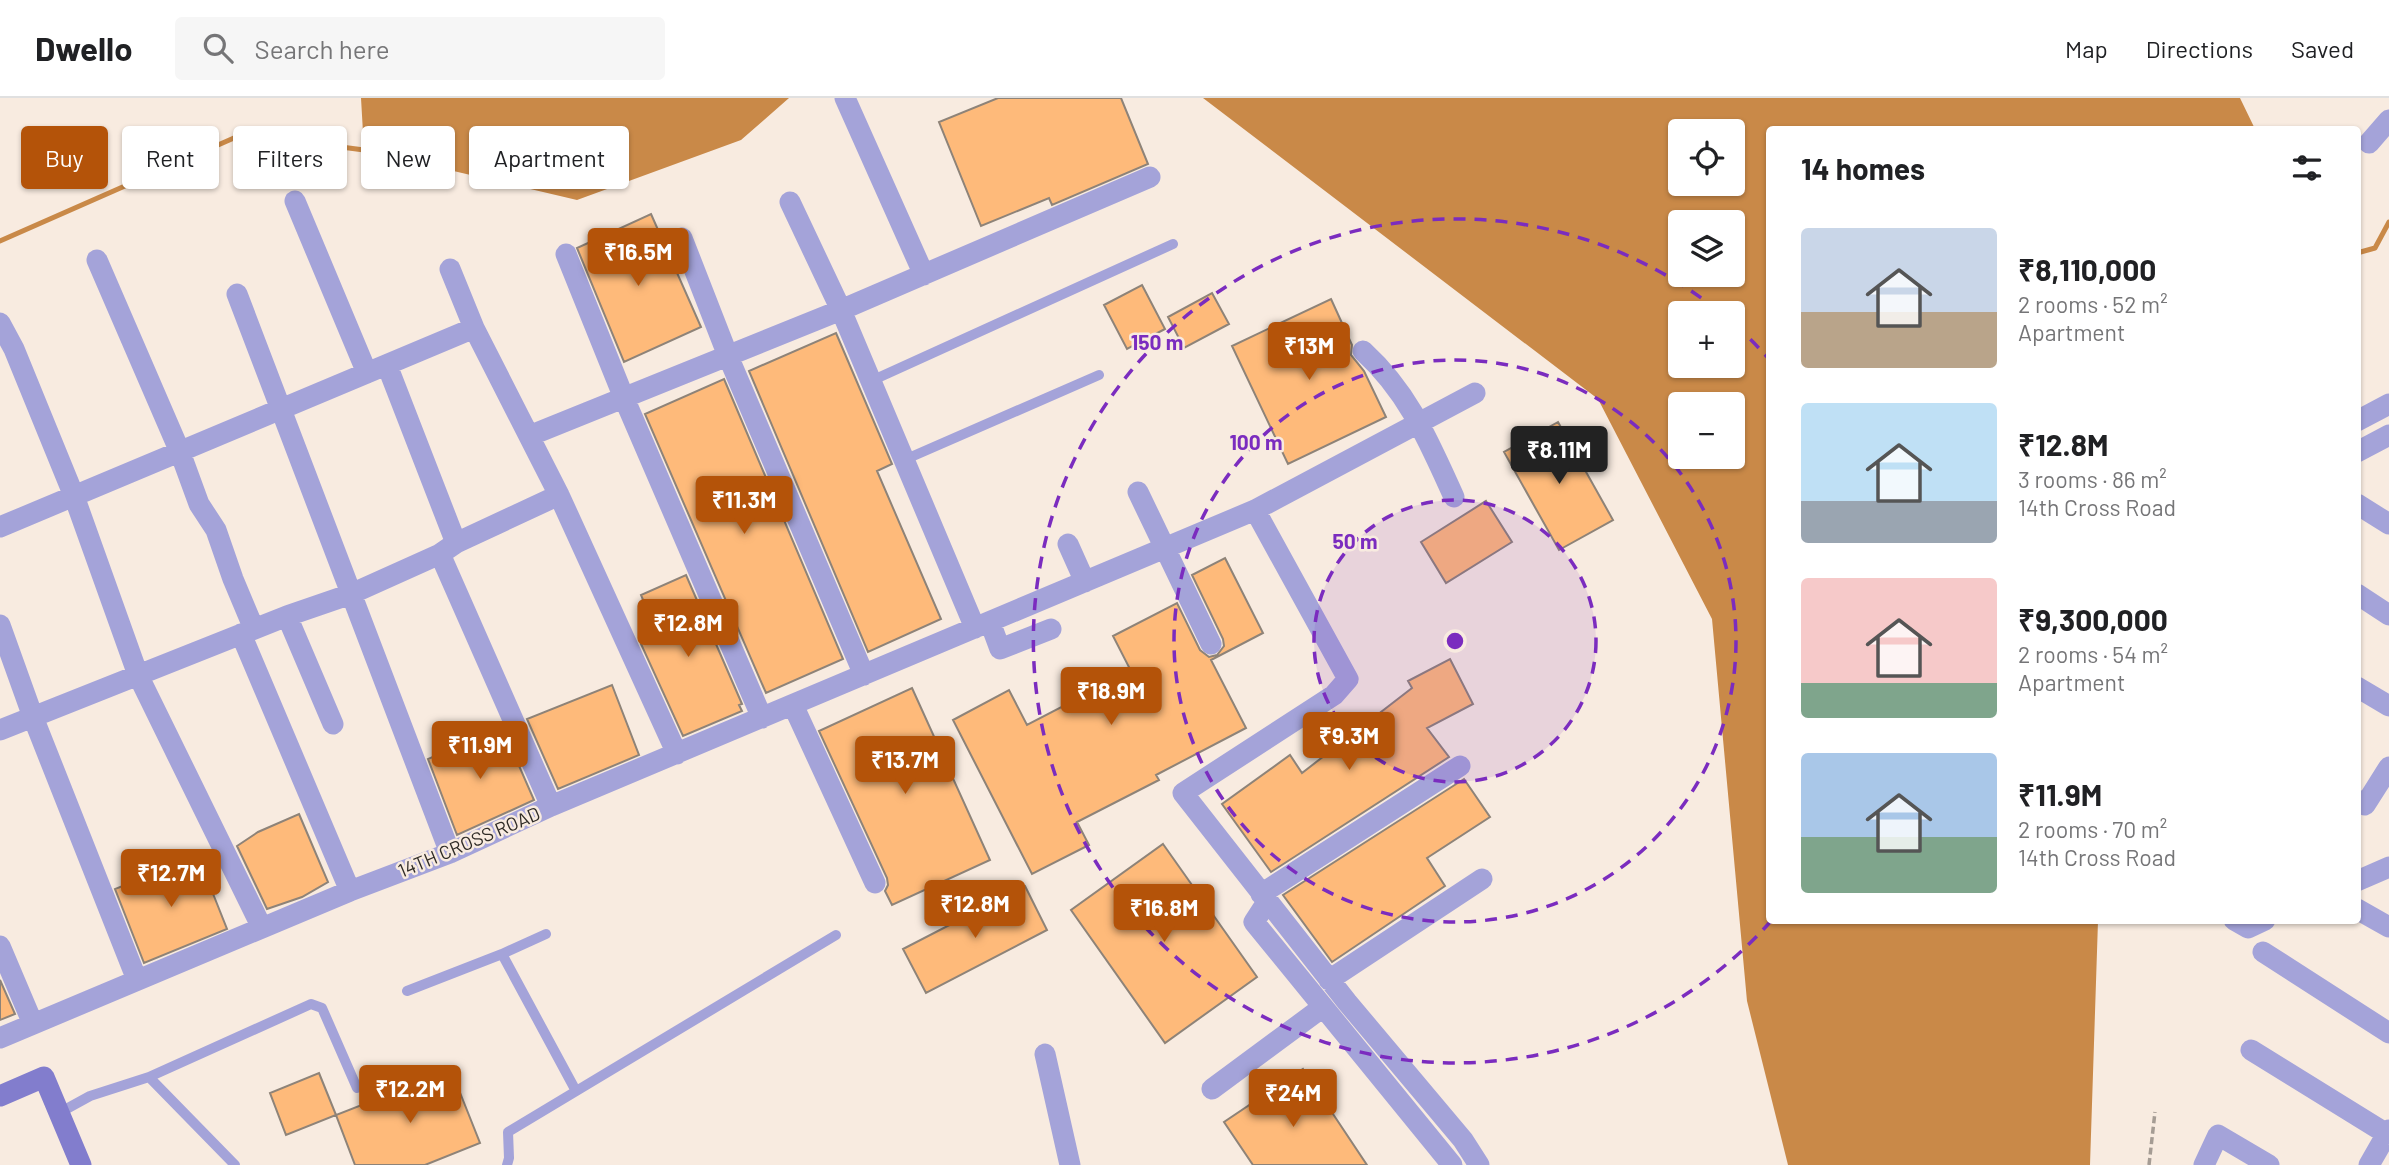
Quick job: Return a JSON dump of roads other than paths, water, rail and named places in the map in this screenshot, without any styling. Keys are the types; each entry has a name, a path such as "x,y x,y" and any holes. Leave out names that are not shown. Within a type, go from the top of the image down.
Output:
{"street":[{"path":"845,98 924,275"},
{"path":"2369,143 2389,120"},
{"path":"529,436 841,310 1150,177"},
{"path":"295,201 377,369 551,806"},
{"path":"790,202 841,310 904,460 983,625 1000,649 1051,629"},
{"path":"682,238 728,356 864,675"},
{"path":"566,254 624,398 762,718"},
{"path":"97,260 180,452 199,504 216,530 248,631 350,891"},
{"path":"450,269 474,328 559,495 677,754"},
{"path":"237,295 450,853"},
{"path":"0,323 14,349 74,496 138,675 262,928"},
{"path":"0,527 474,328"},
{"path":"1363,351 1397,387 1420,423 1454,497"},
{"name":"14TH CROSS ROAD","path":"0,1038 350,891 450,853 551,806 1255,510 1475,393"},
{"path":"2361,413 2389,404"},
{"path":"2361,450 2389,435"},
{"path":"1138,492 1211,644"},
{"path":"0,730 287,615 351,594 559,495"},
{"path":"2361,506 2389,524"},
{"path":"1255,510 1348,679 1334,695 1183,793 1329,980 1463,1140 1479,1165"},
{"path":"1068,544 1085,582"},
{"path":"2361,596 2389,614"},
{"path":"287,615 333,724"},
{"path":"0,625 136,980"},
{"path":"2361,689 2389,706"},
{"path":"793,705 875,883"},
{"path":"1452,1165 1254,922 1264,898 1460,766"},
{"path":"2361,802 2365,805 2389,767"},
{"path":"2361,879 2389,867"},
{"path":"1329,980 1482,879"},
{"path":"2361,911 2389,927"},
{"path":"0,946 33,1024"},
{"path":"2263,952 2389,1032"},
{"path":"1212,1089 1323,1007"},
{"path":"2251,1050 2388,1132 2369,1165"},
{"path":"1045,1054 1070,1165"},
{"path":"0,1096 44,1077 81,1165"},
{"path":"2204,1165 2218,1135 2269,1165"}],"lane":[{"path":"871,381 1173,244"},
{"path":"904,460 1098,375"},
{"path":"407,991 546,934"},
{"path":"507,1165 508,1132 836,935"},
{"path":"502,954 576,1091"},
{"path":"59,1113 90,1096 149,1077 311,1004 323,1007 356,1088"},
{"path":"149,1077 235,1165"}],"waterway":[{"path":"0,241 243,134 361,150"},
{"path":"2361,252 2375,248 2389,222"}]}
